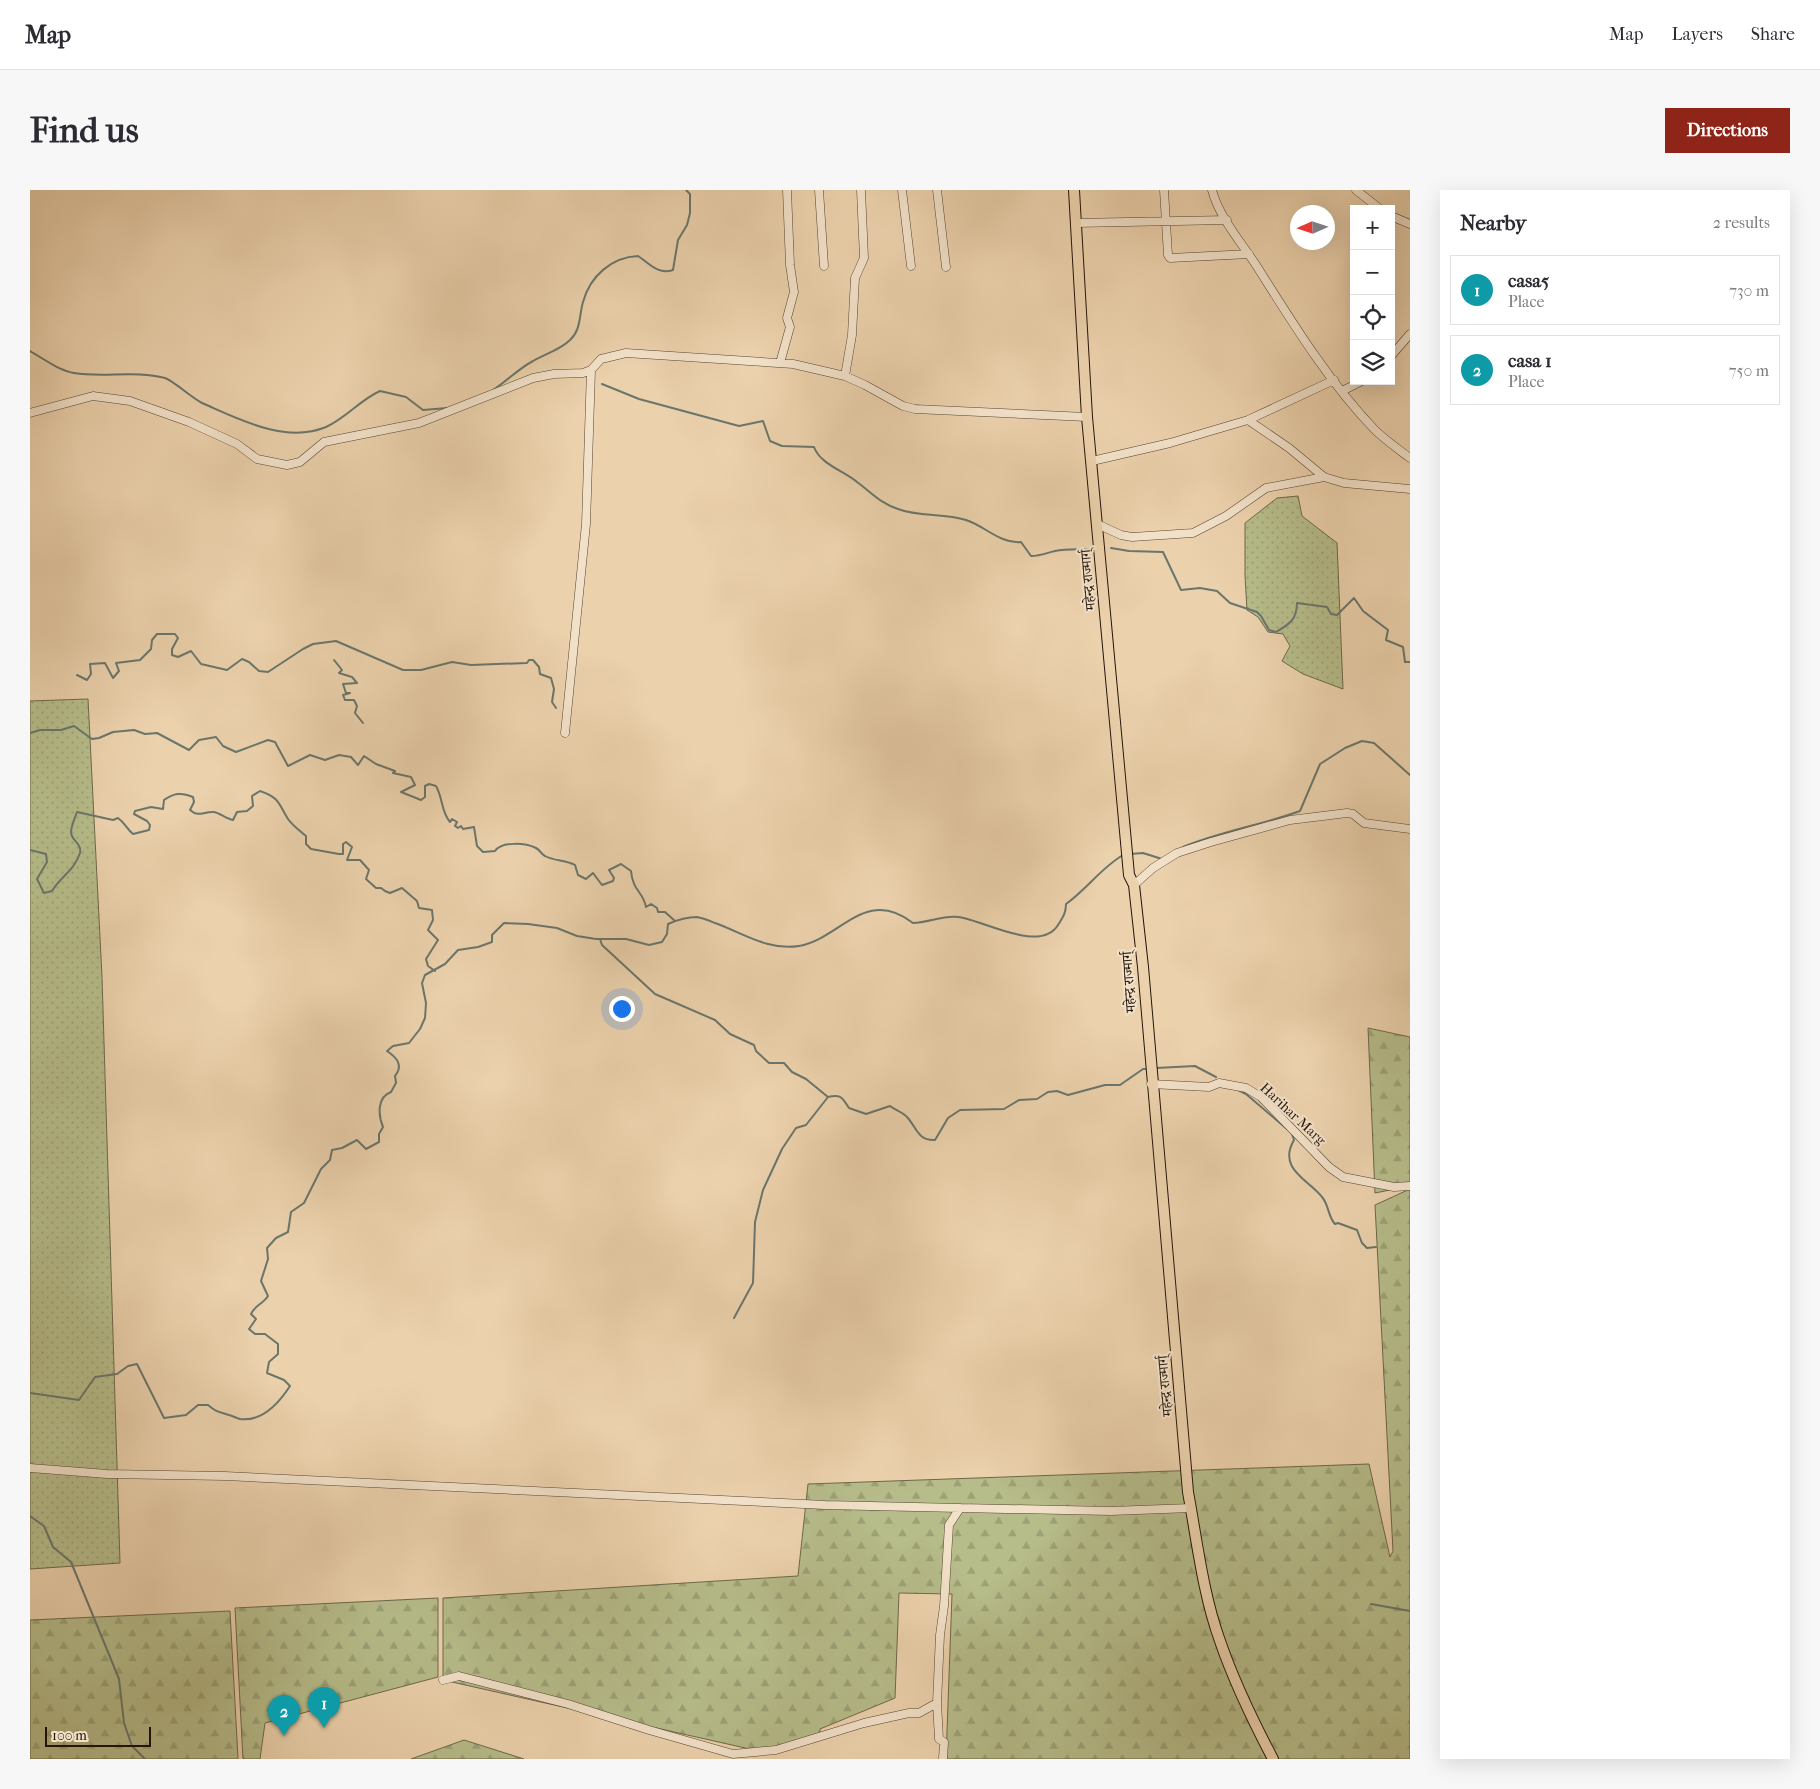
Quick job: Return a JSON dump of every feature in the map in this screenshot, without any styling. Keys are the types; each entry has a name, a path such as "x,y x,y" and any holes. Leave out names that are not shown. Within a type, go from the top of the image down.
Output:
{"highway":[{"name":"महेन्द्र राज्मार्ग्","path":"1074,190 1087,417 1125,837 1129,875 1134,885 1191,1508 1201,1567 1219,1640 1250,1715 1273,1759"}],"street":[{"path":"780,363 790,327 787,318 794,292 790,265 787,190"},
{"path":"819,190 824,266"},
{"path":"845,376 852,335 855,278 864,258 861,190"},
{"path":"902,190 911,266"},
{"path":"936,190 946,267"},
{"path":"1164,190 1168,255 1170,258 1248,254"},
{"path":"1212,190 1215,202 1248,254 1342,391 1376,431 1410,458"},
{"path":"1356,190 1375,205"},
{"path":"1395,218 1410,224"},
{"path":"1076,223 1227,220"},
{"path":"1395,352 1406,342 1410,334"},
{"path":"30,413 92,396 130,400 189,422 237,444 257,459 287,465 300,462 324,442 419,423 533,378 583,373 591,370 601,359 626,352 780,363 845,376 865,384 903,406 915,409 1087,417"},
{"path":"565,734 586,524 591,370"},
{"path":"1092,461 1170,443 1248,420 1334,380"},
{"path":"1342,391 1354,385"},
{"path":"1248,420 1289,448 1324,477 1344,483 1410,489"},
{"path":"1097,524 1121,535 1132,537 1193,533 1226,516 1266,488 1324,477"},
{"path":"1134,885 1153,868 1176,853 1290,820 1347,813 1353,814 1364,823 1410,830"},
{"name":"Harihar Marg","path":"1151,1084 1209,1087 1219,1082 1246,1088 1260,1098 1329,1167 1343,1177 1394,1187 1410,1186"},
{"path":"30,1468 107,1474 225,1476 826,1505 1111,1511 1191,1508"},
{"path":"943,1759 944,1742 939,1739 938,1703 940,1635 944,1606 949,1525 960,1508"},
{"path":"443,1680 459,1676 568,1704 733,1754 776,1750 864,1723 909,1713 919,1713 938,1703"}],"green space":[{"path":"1298,496 1302,516 1337,543 1343,689 1303,674 1282,661 1290,646 1283,634 1268,632 1258,617 1247,610 1245,523 1277,498"},
{"path":"88,699 102,977 120,1563 30,1569 30,701"},
{"path":"1368,1028 1410,1037 1410,1186 1375,1193"},
{"path":"1410,1189 1410,1759 946,1759 952,1594 899,1593 895,1698 820,1729 820,1735 763,1752 443,1680 443,1598 798,1576 808,1484 1369,1464 1390,1557 1393,1551 1375,1205"},
{"path":"438,1598 438,1677 265,1723 260,1759 243,1759 235,1608"},
{"path":"230,1611 238,1759 30,1759 30,1620"},
{"path":"464,1740 524,1759 411,1759"}],"waterway":[{"path":"493,390 528,364 557,349 574,336 586,293 597,276 611,264 628,257 638,256 658,270 673,270 678,240 687,225 690,213 690,194 686,190"},
{"path":"30,351 68,372 97,375 131,374 165,378 202,403 247,422 279,431 310,432 326,427 380,391 406,397 423,410 447,408"},
{"path":"602,384 639,399 739,426 763,421 770,441 782,446 814,447 821,458 827,463 852,478 886,504 906,511 966,520 999,538 1021,542 1031,556 1060,550 1095,549"},
{"path":"1111,548 1129,551 1163,552 1181,590 1200,588 1217,591 1230,603 1257,612 1269,630 1276,632 1292,620 1296,613 1297,603 1327,607 1331,614 1337,615 1354,598 1363,611 1388,630 1386,640 1403,647 1405,662 1410,662"},
{"path":"77,675 87,680 91,674 90,664 105,663 113,678 119,671 116,663 140,660 151,649 152,640 157,634 175,634 178,638 172,649 172,655 178,657 191,651 201,664 227,670 242,659 249,662 259,671 268,672 313,644 336,641 403,670 421,670 452,662 471,665 527,663 529,660 533,660 539,667 540,674 551,678 554,689 552,702 556,708"},
{"path":"334,660 342,670 339,673 352,677 357,683 343,684 346,693 350,693 343,695 345,700 354,700 357,706 355,713 363,723"},
{"path":"30,733 40,730 61,730 74,726 92,739 113,732 134,730 145,734 157,733 189,750 199,740 216,737 223,746 236,752 268,740 275,742 288,766 310,755 325,760 339,755 351,757 358,765 364,756 376,764 395,771 393,773 411,777 415,785 401,792 421,800 425,797 425,786 429,784 436,786 447,818 450,822 452,819 457,822 455,826 458,828 461,826 463,829 474,827 477,846 483,852 495,851 508,844 532,846 549,858 575,865 578,875 586,879 593,873 602,885 613,881 614,878 609,870 621,864 631,871 634,883 646,907 651,904 657,908 658,912 665,912 675,921"},
{"path":"1183,847 1300,811 1320,764 1345,748 1362,741 1374,743 1410,775"},
{"path":"30,850 46,854 47,862 37,879 44,893 52,891 71,869 80,853 79,847 71,835 72,825 77,812 113,820 118,818 133,834 149,830 150,825 147,821 134,814 135,811 151,807 163,809 164,800 171,796 185,794 193,797 194,802 190,810 196,814 214,812 233,820 237,812 247,811 253,806 252,796 260,791 278,802 290,821 306,836 306,844 311,849 343,854 343,844 346,842 352,847 347,860 360,860 369,870 366,879 376,888 381,888 390,893 402,888 417,901 419,908 432,910 433,920 428,930 438,940 426,959 428,966 435,971"},
{"path":"1130,854 1143,853 1162,859"},
{"path":"30,1393 79,1400 95,1377 117,1374 128,1366 137,1364 164,1418 186,1415 198,1405 208,1405 220,1412 240,1419 248,1419 256,1418 275,1405 290,1386 284,1380 267,1373 269,1362 278,1354 278,1344 265,1334 255,1334 249,1329 256,1319 251,1314 268,1296 261,1281 268,1259 267,1248 276,1238 288,1232 291,1212 304,1203 321,1169 330,1160 332,1150 342,1148 357,1140 366,1149 379,1142 379,1134 383,1127 380,1117 381,1102 386,1094 391,1092 396,1083 395,1076 399,1068 396,1059 387,1051 393,1046 409,1043 420,1029 425,1018 426,1003 422,983 425,975 445,964 458,950 478,947 492,942 492,935 504,923 557,928 577,936 596,939 626,939 649,945 662,942 667,934 668,924 682,919 697,917 709,920 766,944 788,947 814,941 853,918 867,912 881,910 896,913 913,923 958,917 1011,933 1038,936 1050,933 1063,917 1066,904 1123,855"},
{"path":"600,939 602,945 655,994 715,1020 730,1034 754,1045 756,1051 769,1063 784,1063 792,1072 806,1079 828,1097"},
{"path":"1156,1068 1195,1066 1216,1077"},
{"path":"734,1318 753,1283 755,1222 763,1190 782,1149 796,1128 806,1125 828,1097 839,1097 843,1099 849,1108 866,1114 890,1106 905,1115 921,1136 929,1140 935,1140 948,1118 960,1110 1004,1109 1019,1100 1037,1099 1048,1092 1057,1091 1068,1095 1105,1085 1120,1085 1143,1069 1148,1069"},
{"path":"1236,1089 1246,1094 1287,1129"},
{"path":"1292,1134 1294,1140 1289,1159 1297,1173 1322,1197 1335,1224 1338,1223 1357,1230 1362,1243 1367,1248 1376,1247"},
{"path":"30,1516 44,1526 53,1547 71,1562 119,1679 124,1723 132,1746 145,1759"},
{"path":"1371,1604 1410,1611"}],"place":[{"name":"casa5","path":"324,1728"},
{"name":"casa 1","path":"284,1736"}]}
